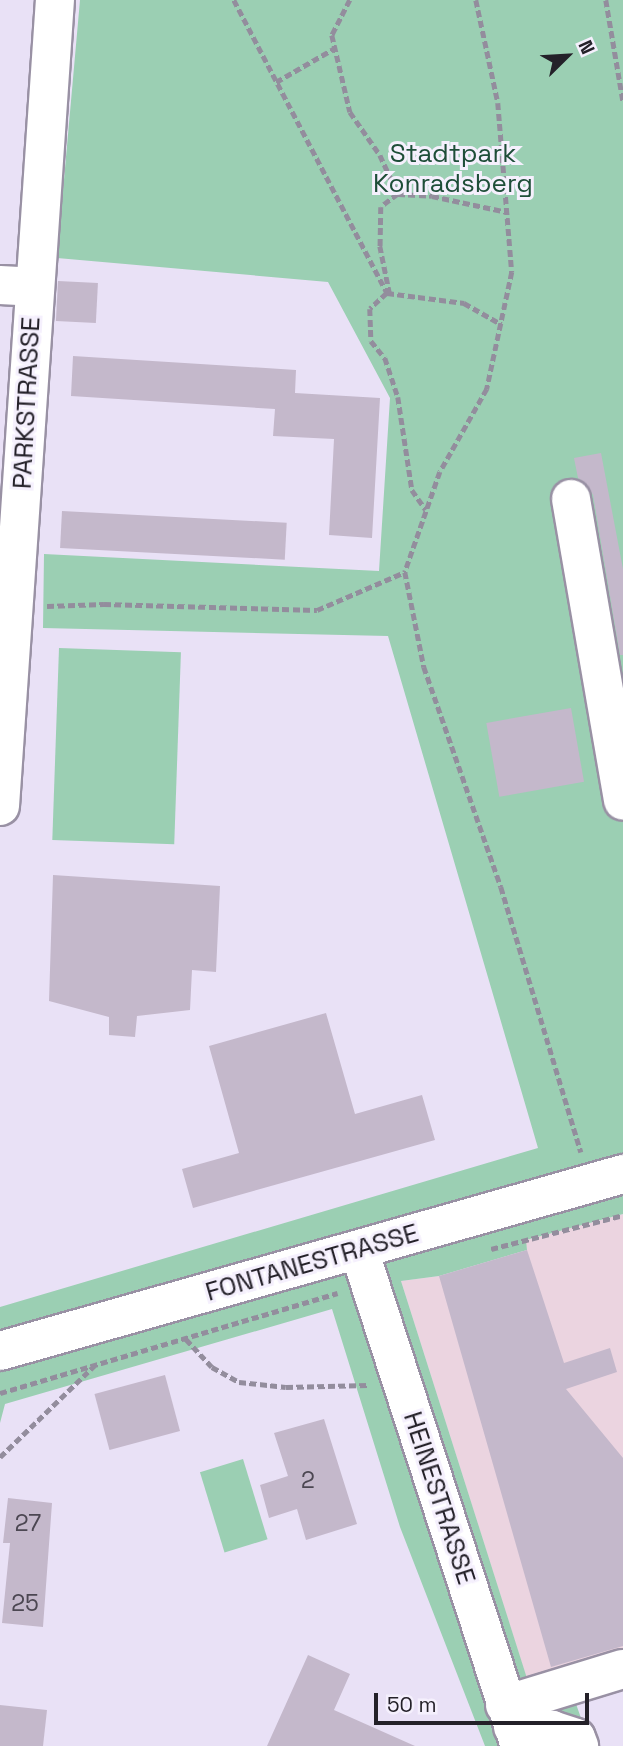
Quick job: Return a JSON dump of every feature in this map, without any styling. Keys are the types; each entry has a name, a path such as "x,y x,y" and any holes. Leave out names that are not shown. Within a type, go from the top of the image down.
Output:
{"street":[{"name":"PARKSTRASSE","path":"0,806 4,695 15,607 17,286 55,0"},
{"path":"571,499 623,801"},
{"name":"FONTANESTRASSE","path":"0,1351 365,1266 623,1174"},
{"name":"HEINESTRASSE","path":"365,1266 512,1726"},
{"path":"512,1726 623,1669"},
{"path":"512,1726 552,1730 576,1738 579,1746"}],"path":[{"path":"233,0 389,295"},
{"path":"350,0 332,35 350,112 380,155 398,194"},
{"path":"476,0 498,103 512,272 487,389 440,472 405,572 424,667 501,887 582,1154"},
{"path":"606,0 623,101"},
{"path":"276,82 335,48"},
{"path":"389,295 380,246 381,207 398,194 432,196 507,212"},
{"path":"426,511 412,490 398,397 384,358 372,341 370,309 389,295 464,303 501,324"},
{"path":"15,607 104,604 317,610 405,572"},
{"path":"478,1253 623,1215"},
{"path":"0,1393 186,1339 365,1266"},
{"path":"186,1339 212,1367 239,1382 286,1387 403,1385"},
{"path":"0,1457 94,1366"}],"shaded area":[{"path":"623,1214 623,1690 538,1714 401,1281 439,1276 527,1250 525,1240"}],"green space":[{"name":"Stadtpark Konradsberg","path":"80,0 623,0 623,1214 526,1240 527,1250 439,1276 401,1281 538,1713 576,1704 591,1746 485,1746 400,1527 332,1309 5,1404 0,1423 0,1307 538,1148 388,636 43,628 44,554 379,571 390,398 328,282 57,258"},
{"path":"59,648 181,652 174,844 52,840"},
{"path":"243,1459 268,1539 225,1552 200,1472"}],"building":[{"path":"58,281 98,283 96,323 56,321"},
{"path":"73,356 296,370 295,393 380,398 372,538 329,535 334,439 273,436 275,409 71,396"},
{"path":"601,453 623,569 623,655 620,655 593,495 587,485 578,478 574,458"},
{"path":"62,511 287,523 285,560 60,548"},
{"path":"571,708 584,782 499,797 486,723"},
{"path":"53,875 220,886 216,972 192,970 190,1010 137,1016 135,1037 109,1035 109,1017 49,1001"},
{"path":"326,1013 355,1114 422,1095 435,1140 193,1208 182,1169 239,1153 209,1046"},
{"path":"527,1250 564,1363 610,1348 617,1372 566,1389 623,1458 623,1646 551,1667 439,1276"},
{"path":"165,1375 180,1431 109,1450 94,1394"},
{"path":"324,1419 357,1524 306,1540 297,1509 269,1518 260,1485 288,1476 274,1433"},
{"path":"8,1498 52,1503 43,1627 2,1623 10,1543 3,1543"},
{"path":"308,1655 350,1674 334,1710 415,1746 267,1746"},
{"path":"0,1705 47,1710 43,1746 0,1746"}]}
